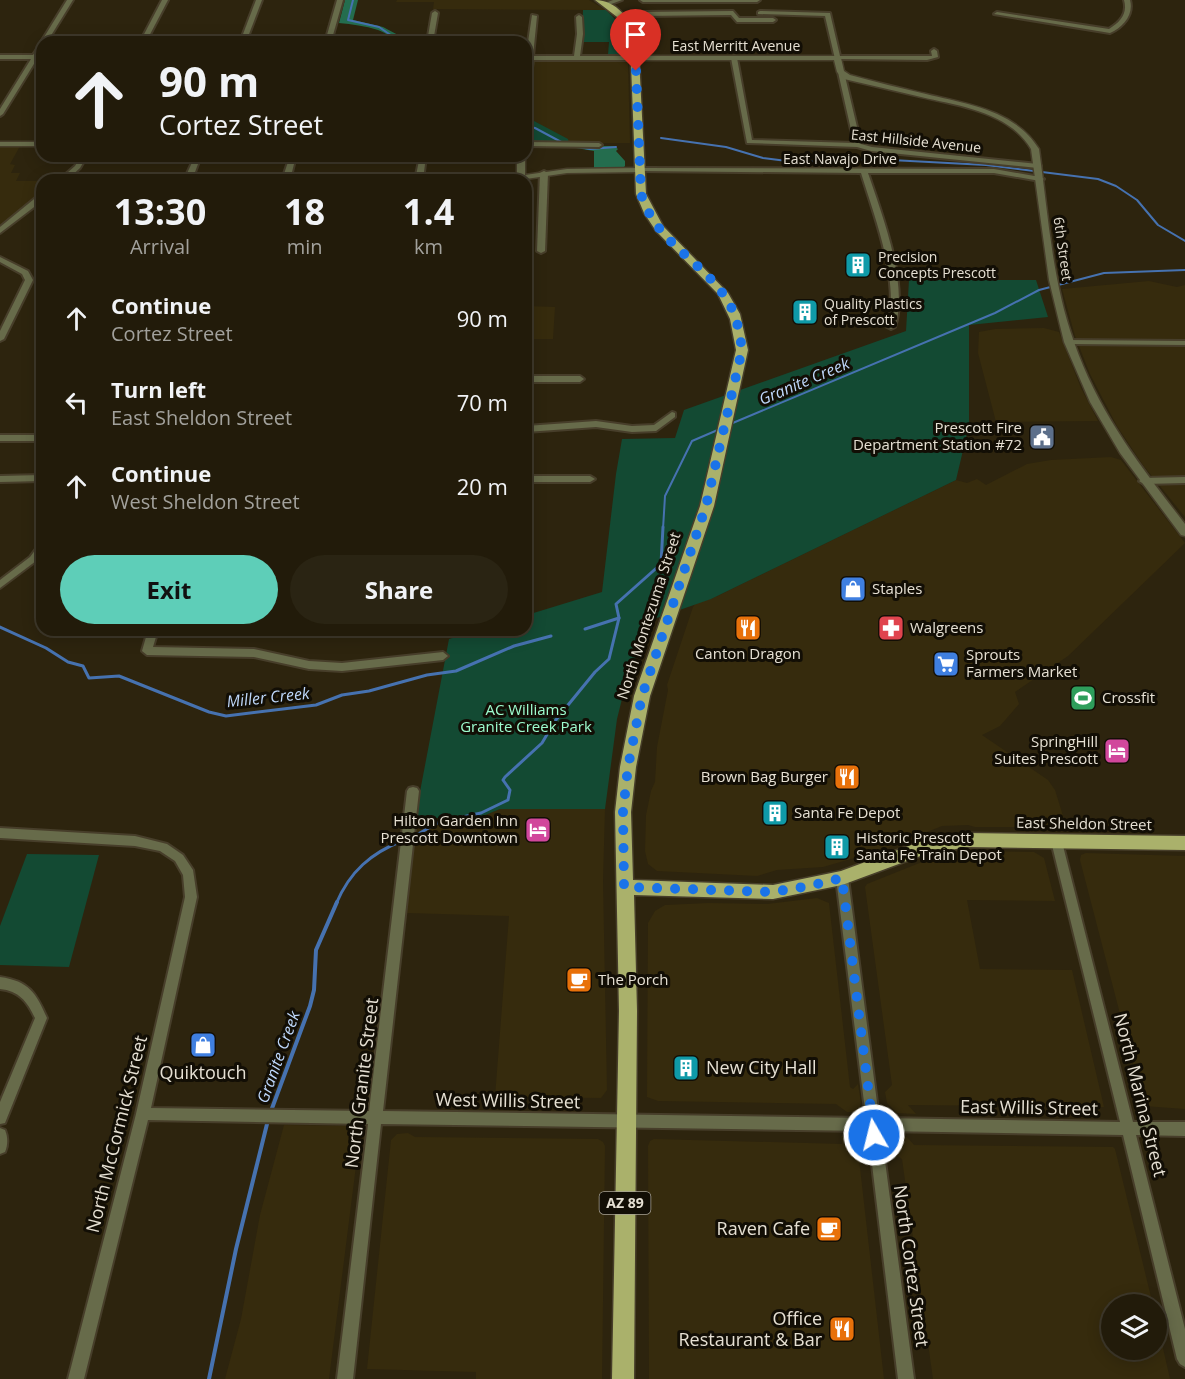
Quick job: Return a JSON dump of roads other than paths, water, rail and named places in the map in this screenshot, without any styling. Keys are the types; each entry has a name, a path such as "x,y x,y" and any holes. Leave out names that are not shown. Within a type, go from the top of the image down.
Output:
{"main road":[{"path":"602,2 622,16"},
{"name":"North Montezuma Street","path":"622,16 634,38 641,194 646,210 656,226 718,288 732,308 739,326 742,350 706,506 692,554 642,696 628,767 623,812 628,1011 623,1379"},
{"name":"East Sheldon Street","path":"624,887 773,892 842,878 922,849 967,840 1185,843"}],"street":[{"path":"48,36 70,0"},
{"path":"147,36 165,0"},
{"path":"245,36 259,0"},
{"path":"330,36 340,0"},
{"path":"602,2 620,0"},
{"path":"644,0 757,0"},
{"path":"997,14 1110,31 1124,20 1129,11 1127,0"},
{"path":"431,36 435,13"},
{"path":"622,16 733,13 737,20 773,20"},
{"path":"760,13 815,20"},
{"path":"784,20 828,14 858,145"},
{"path":"531,36 534,16"},
{"path":"577,58 580,34 579,17"},
{"path":"837,58 927,58 935,57 934,51"},
{"path":"0,57 36,57"},
{"path":"532,58 635,58"},
{"name":"East Merritt Avenue","path":"635,58 837,58"},
{"name":"East Hillside Avenue","path":"734,58 748,142 858,145 1039,171"},
{"path":"0,114 36,61"},
{"name":"6th Street","path":"841,72 857,81 960,104 999,117 1020,129 1029,139 1035,148 1039,171 1055,294 1069,342 1095,402 1144,481 1185,532"},
{"path":"0,144 36,144"},
{"path":"532,144 599,145"},
{"path":"70,174 81,162"},
{"path":"532,176 544,173 640,170"},
{"name":"East Navajo Drive","path":"640,170 1039,171"},
{"path":"864,172 887,250 897,301 896,320 891,327"},
{"path":"542,251 544,173"},
{"path":"0,231 36,202"},
{"path":"30,207 36,208"},
{"path":"0,259 25,273 29,280 0,339"},
{"path":"1069,342 1185,343"},
{"path":"532,379 580,379"},
{"path":"532,429 561,428 585,424 612,425 632,429 656,428 672,415"},
{"path":"0,438 36,438"},
{"path":"0,479 36,478"},
{"path":"532,479 591,479"},
{"path":"1144,481 1185,480"},
{"path":"0,585 36,555"},
{"path":"151,636 147,651 254,653 309,665 342,667 443,656"},
{"name":"North Granite Street","path":"345,1379 413,791"},
{"name":"North McCormick Street","path":"0,832 135,841 163,847 179,858 189,874 191,897 143,1114 76,1379"},
{"name":"North Marina Street","path":"1057,841 1185,1359"},
{"name":"North Cortez Street","path":"842,878 906,1379"},
{"path":"0,982 14,984 32,998 41,1018 0,1118"},
{"name":"West Willis Street","path":"143,1114 293,1114 873,1123"},
{"name":"East Willis Street","path":"873,1123 1185,1129"},
{"path":"0,1134 0,1146"}],"waterway":[{"path":"353,0 348,20 379,27 392,36"},
{"path":"532,127 565,144"},
{"path":"661,138 726,147 763,158 787,161 836,162 872,159 986,165 1098,179 1116,186 1137,200 1158,225 1185,241"},
{"path":"574,146 590,149 616,147"},
{"name":"Granite Creek","path":"728,425 995,313 1039,290 1104,273 1185,270"},
{"name":"Granite Creek","path":"663,529 665,496 692,441 720,429"},
{"name":"Granite Creek","path":"619,618 616,604 661,564 663,527"},
{"name":"Granite Creek","path":"413,837 439,822 481,813 508,800 510,790 503,780 542,743 555,721 595,672 609,659 619,618"},
{"name":"Miller Creek","path":"585,629 619,618"},
{"name":"Miller Creek","path":"0,627 46,648 68,662 83,666 89,678 119,676 209,712 226,716 316,705 342,695 369,691 427,675 456,671 514,646 551,636"},
{"name":"Granite Creek","path":"337,902 348,882 363,864 381,851 404,840"},
{"name":"Granite Creek","path":"271,1111 310,1006 314,990 316,950 337,902"},
{"name":"Granite Creek","path":"209,1379 236,1249 268,1120"}],"place":[{"name":"Precision Concepts Prescott","path":"858,265"},
{"name":"Quality Plastics of Prescott","path":"805,312"},
{"name":"Prescott Fire Department Station #72","path":"1042,437"},
{"name":"Staples","path":"853,589"},
{"name":"Canton Dragon","path":"748,628"},
{"name":"Walgreens","path":"891,628"},
{"name":"Sprouts Farmers Market","path":"946,664"},
{"name":"Crossfit","path":"1083,698"},
{"name":"SpringHill Suites Prescott","path":"1117,751"},
{"name":"Brown Bag Burger","path":"847,777"},
{"name":"Santa Fe Depot","path":"775,813"},
{"name":"Hilton Garden Inn Prescott Downtown","path":"538,830"},
{"name":"Historic Prescott Santa Fe Train Depot","path":"837,847"},
{"name":"The Porch","path":"579,980"},
{"name":"Quiktouch","path":"203,1045"},
{"name":"New City Hall","path":"686,1068"},
{"name":"Raven Cafe","path":"829,1229"},
{"name":"Office Restaurant & Bar","path":"842,1329"}],"park label":[{"name":"AC Williams Granite Creek Park","path":"526,718"}]}
